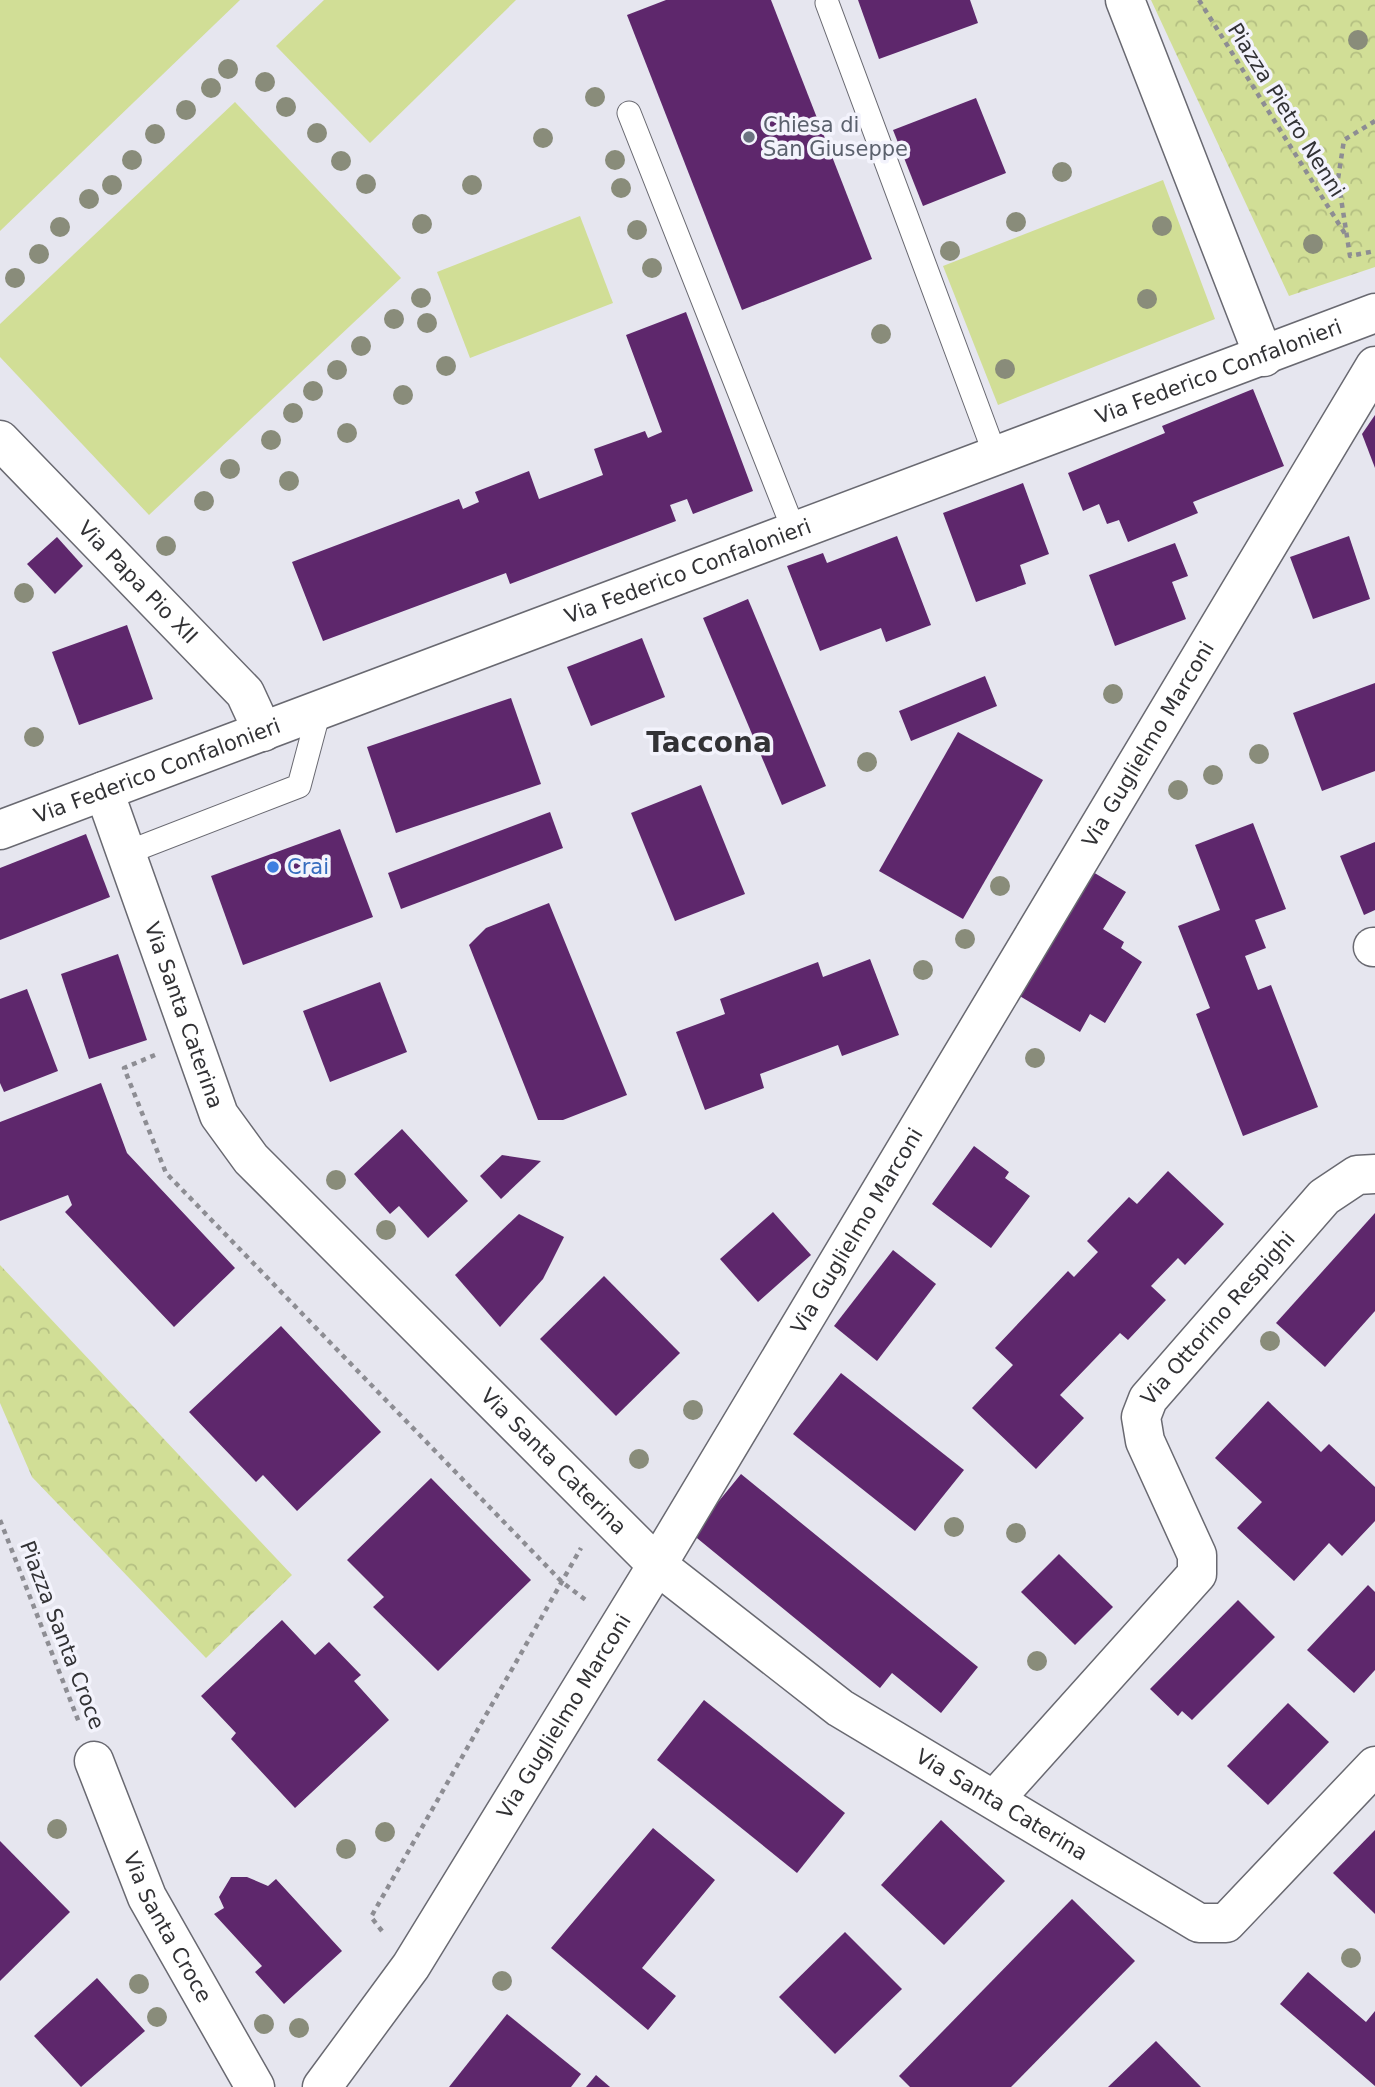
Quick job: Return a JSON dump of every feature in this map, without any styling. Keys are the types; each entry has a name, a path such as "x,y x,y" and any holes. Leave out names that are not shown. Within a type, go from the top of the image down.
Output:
{"street":[{"path":"1125,0 1264,357"},
{"name":"Via Federico Confalonieri","path":"0,830 1264,357 1375,313"},
{"name":"Via Guglielmo Marconi","path":"322,2087 411,1966 657,1565 1375,366"},
{"name":"Via Papa Pio XII","path":"0,440 246,693 262,732"},
{"name":"Via Santa Caterina","path":"104,791 219,1115 251,1159 657,1565 841,1708 1199,1923 1226,1923 1375,1766"},
{"name":"Via Ottorino Respighi","path":"995,1799 1197,1574 1197,1555 1145,1441 1141,1417 1148,1399 1324,1197 1357,1174 1375,1174"},
{"name":"Via Santa Croce","path":"94,1761 147,1896 255,2087"}],"lane":[{"path":"827,3 996,457"},
{"path":"629,113 795,533"},
{"path":"126,853 299,786 319,711"}],"path":[{"name":"Piazza Pietro Nenni","path":"1199,0 1347,237"},
{"name":"Piazza Pietro Nenni","path":"1375,121 1344,140 1338,179 1350,256 1375,251"},
{"path":"192,1040 124,1068 166,1173 562,1582 618,1625"},
{"path":"411,1966 371,1917 603,1511"},
{"name":"Piazza Santa Croce","path":"0,1520 94,1761"}],"green space":[{"path":"0,0 240,0 0,231"},
{"path":"324,0 516,0 370,143 276,46"},
{"path":"1151,0 1375,0 1375,267 1289,296"},
{"path":"235,102 401,278 149,515 0,357 0,324"},
{"path":"1163,180 1215,319 998,405 943,266"},
{"path":"580,216 613,303 470,358 437,272"},
{"path":"0,1265 292,1575 206,1658 32,1477 0,1403"}],"building":[{"name":"Chiesa di San Giuseppe","path":"666,0 771,0 872,259 742,310 627,15"},
{"path":"858,0 970,0 978,23 879,59"},
{"path":"976,98 1006,173 923,206 893,130"},
{"path":"686,312 753,491 693,514 687,499 670,505 676,521 510,584 506,573 323,641 292,562 459,499 463,509 479,502 475,492 529,471 539,499 603,475 594,449 645,431 648,438 662,432 626,335"},
{"path":"1253,389 1284,466 1193,502 1198,513 1128,542 1119,520 1107,524 1099,504 1083,511 1068,473 1165,433 1162,426"},
{"path":"1375,415 1375,468 1362,434"},
{"path":"1023,483 1049,554 1020,565 1026,584 976,602 943,513"},
{"path":"897,536 931,625 886,642 881,628 820,651 787,566 823,553 827,563"},
{"path":"1349,536 1370,599 1313,619 1290,557"},
{"path":"57,537 83,566 55,594 27,564"},
{"path":"1175,543 1188,576 1172,582 1186,619 1115,646 1089,575"},
{"path":"748,599 826,786 782,805 703,618"},
{"path":"127,625 153,699 79,725 52,652"},
{"path":"642,638 665,697 591,726 567,667"},
{"path":"985,676 997,706 911,741 899,711"},
{"path":"1375,683 1375,771 1322,791 1293,713"},
{"path":"511,698 541,784 396,833 367,747"},
{"path":"958,732 1043,780 963,919 879,871"},
{"path":"701,785 745,894 675,921 631,813"},
{"path":"550,812 563,848 401,909 388,873"},
{"path":"1253,823 1286,909 1255,920 1266,948 1245,956 1258,990 1271,985 1318,1107 1243,1136 1196,1014 1210,1008 1178,926 1220,910 1195,845"},
{"path":"340,829 373,917 243,965 211,876"},
{"path":"86,834 110,897 0,940 0,868"},
{"path":"1375,842 1375,910 1364,915 1340,856"},
{"path":"1093,872 1126,892 1103,929 1124,942 1121,948 1142,962 1105,1023 1090,1014 1080,1032 1018,995"},
{"path":"549,903 627,1095 563,1120 538,1120 469,945 486,928"},
{"path":"118,954 147,1040 89,1059 61,974"},
{"path":"870,959 899,1035 842,1056 838,1045 760,1074 764,1088 705,1110 676,1032 725,1014 720,999 818,962 823,977"},
{"path":"380,982 407,1052 330,1082 303,1011"},
{"path":"27,989 58,1071 4,1092 0,1083 0,999"},
{"path":"101,1083 127,1153 235,1268 174,1327 65,1212 72,1205 68,1195 0,1221 0,1122"},
{"path":"402,1129 468,1201 428,1238 399,1206 390,1214 354,1174"},
{"path":"974,1146 1009,1172 1005,1178 1030,1196 991,1248 932,1204"},
{"path":"502,1155 541,1161 501,1199 480,1176"},
{"path":"1168,1171 1224,1224 1185,1265 1178,1258 1151,1286 1166,1300 1128,1340 1120,1333 1060,1395 1084,1418 1036,1469 972,1408 1013,1365 995,1348 1068,1271 1074,1277 1098,1252 1087,1241 1129,1197 1137,1204"},
{"path":"773,1212 811,1255 758,1302 720,1259"},
{"path":"1375,1213 1375,1311 1325,1367 1276,1323"},
{"path":"519,1214 564,1237 543,1279 500,1327 455,1275"},
{"path":"893,1250 936,1284 877,1361 834,1326"},
{"path":"604,1276 680,1353 616,1416 540,1339"},
{"path":"281,1326 381,1432 297,1511 263,1475 256,1482 189,1412"},
{"path":"841,1373 964,1470 915,1531 793,1434"},
{"path":"1268,1401 1321,1452 1329,1444 1375,1487 1375,1521 1342,1556 1329,1543 1294,1581 1237,1528 1262,1502 1215,1458"},
{"path":"741,1474 978,1667 941,1713 892,1673 880,1688 692,1534"},
{"path":"431,1478 531,1580 438,1671 373,1607 384,1597 347,1560"},
{"path":"1059,1554 1113,1607 1075,1645 1021,1592"},
{"path":"1368,1585 1375,1592 1375,1670 1354,1693 1307,1650"},
{"path":"1238,1600 1275,1637 1192,1720 1182,1711 1178,1716 1150,1689"},
{"path":"282,1620 315,1655 329,1642 361,1675 354,1681 389,1720 295,1808 231,1739 236,1733 201,1696"},
{"path":"704,1700 845,1813 797,1873 657,1760"},
{"path":"1288,1703 1329,1742 1268,1805 1227,1766"},
{"path":"941,1820 1005,1881 944,1945 881,1885"},
{"path":"653,1828 715,1880 642,1968 676,1996 648,2030 551,1948"},
{"path":"1375,1830 1375,1914 1333,1873"},
{"path":"0,1841 70,1912 0,1981"},
{"path":"231,1877 247,1877 268,1886 276,1879 342,1951 284,2004 255,1972 262,1966 214,1914 224,1908 219,1897"},
{"path":"1072,1899 1135,1961 1011,2087 910,2087 899,2076"},
{"path":"845,1932 902,1989 835,2054 779,1997"},
{"path":"1308,1972 1366,2022 1375,2011 1375,2086 1280,2004"},
{"path":"97,1978 145,2031 81,2087 34,2036"},
{"path":"507,2014 581,2074 571,2087 449,2087"},
{"path":"1156,2041 1201,2087 1108,2087"},
{"path":"596,2075 610,2087 586,2087"}],"place":[{"name":"Chiesa di San Giuseppe","path":"749,137"},
{"name":"Crai","path":"273,867"}],"district":[{"name":"Taccona","path":"709,742"}]}
